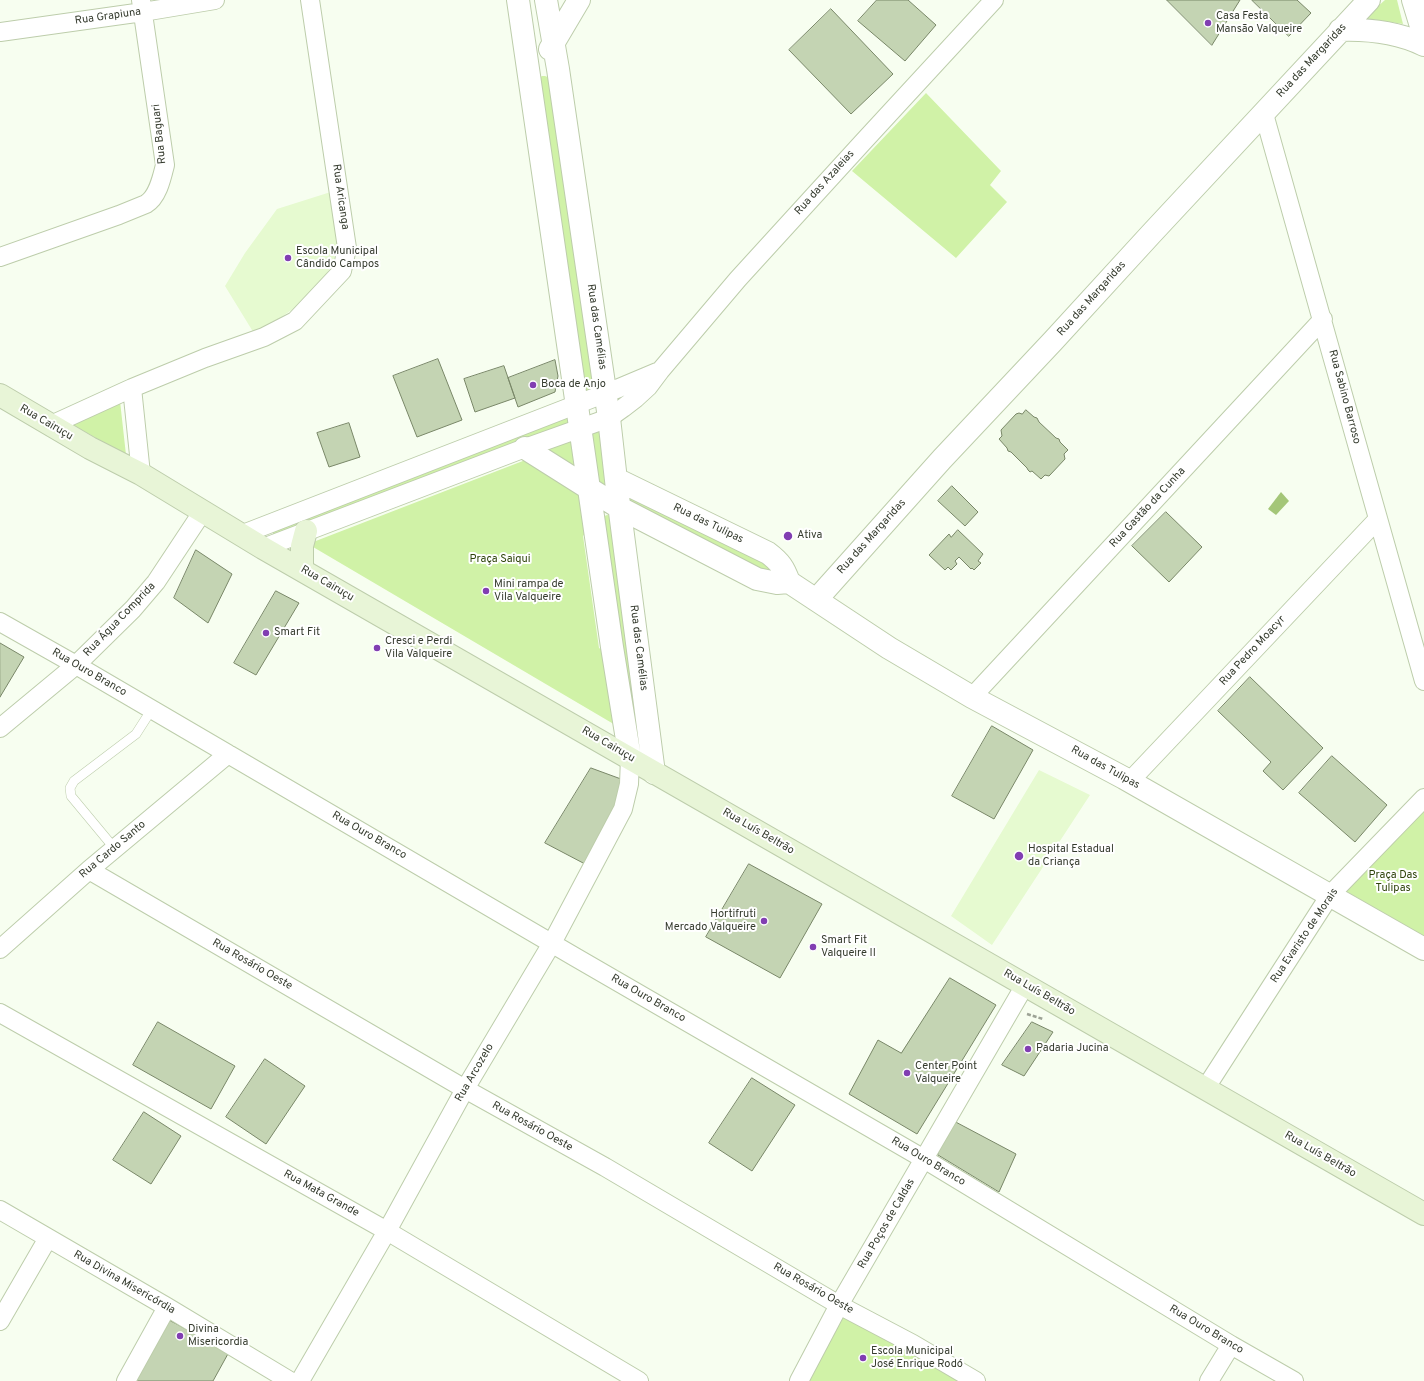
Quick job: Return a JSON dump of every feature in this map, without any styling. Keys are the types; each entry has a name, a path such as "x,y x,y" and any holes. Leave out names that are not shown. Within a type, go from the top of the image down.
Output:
{"main road":[{"name":"Rua Cairuçu","path":"0,395 90,448 141,474 243,534 263,548 302,569 654,773"},
{"path":"302,569 302,546 306,531"},
{"name":"Rua Luís Beltrão","path":"654,773 1424,1214"}],"street":[{"name":"Rua Grapiuna","path":"0,32 142,6 215,0"},
{"name":"Rua Aricanga","path":"51,425 132,388 204,358 264,337 294,321 342,271 347,248 310,0"},
{"path":"518,0 578,404 589,489 630,758"},
{"name":"Rua das Camélias","path":"546,0 609,418 654,773"},
{"path":"530,74 553,44 579,0"},
{"name":"Rua das Azaleias","path":"609,418 648,387 660,370 738,279 862,142 994,0"},
{"name":"Rua das Margaridas","path":"816,600 947,454 1369,0"},
{"path":"1413,0 1424,36"},
{"name":"Rua Baguari","path":"0,257 126,212 150,202 154,196 159,186 164,164 142,6"},
{"path":"1340,30 1361,30 1403,36 1424,46"},
{"name":"Rua Sabino Barroso","path":"1264,114 1323,319 1377,520 1424,681"},
{"name":"Rua Gastão da Cunha","path":"972,697 1323,319"},
{"name":"Rua das Azaleias","path":"605,393 660,370"},
{"path":"132,388 141,474"},
{"path":"243,534 605,393"},
{"path":"263,548 525,448 609,418"},
{"path":"525,448 620,508 757,579 777,584 789,582"},
{"path":"416,467 424,486"},
{"name":"Rua das Tulipas","path":"616,479 768,553 779,561 789,582 889,648 972,697 1130,781 1424,949"},
{"name":"Rua Água Comprida","path":"0,728 76,665 133,609 156,582 203,511"},
{"name":"Rua Pedro Moacyr","path":"1130,781 1377,520"},
{"name":"Rua Ouro Branco","path":"0,622 924,1159 1231,1345 1294,1381"},
{"name":"Rua Cardo Santo","path":"0,949 89,870 228,754"},
{"name":"Rua Arcozelo","path":"300,1381 387,1231 465,1089 552,943 623,809 629,784 630,758"},
{"name":"Rua Evaristo de Morais","path":"1205,1089 1330,895 1424,798"},
{"name":"Rua Rosário Oeste","path":"89,870 465,1089 605,1167 839,1305 913,1344 976,1381"},
{"name":"Rua Poços de Caldas","path":"799,1381 839,1305 1025,985"},
{"name":"Rua Mata Grande","path":"0,1013 387,1231 639,1381"},
{"name":"Rua Divina Misericórdia","path":"0,1210 167,1307 290,1381"},
{"path":"0,1321 48,1238"},
{"path":"126,1381 167,1307"},
{"path":"1209,1381 1231,1345"}],"lane":[{"path":"115,849 71,796 70,788 74,781 136,734 152,709"}],"shaded area":[{"name":"Escola Municipal Cândido Campos","path":"337,190 339,245 333,263 324,278 296,307 255,335 225,286 245,253 277,209"},
{"path":"1281,492 1289,501 1276,515 1268,509"},
{"name":"Hospital Estadual da Criança","path":"1039,770 1090,795 992,945 951,916"}],"green space":[{"path":"1385,0 1397,0 1403,24 1365,18"},
{"path":"542,76 550,78 599,385 589,393 584,390 539,78"},
{"path":"926,93 1001,171 990,185 1007,202 956,258 852,171"},
{"path":"120,401 126,455 73,425"},
{"path":"563,413 572,422 273,536 273,532"},
{"path":"595,430 600,431 607,484 603,487 599,486 590,432"},
{"path":"572,440 583,476 547,454 548,449"},
{"name":"Praça Saiqui","path":"528,459 585,496 589,529 583,536 599,648 607,653 617,726 308,544"},
{"path":"625,490 773,563 771,577 628,505"},
{"path":"607,515 612,516 641,747 638,747 602,517"},
{"name":"Praça Das Tulipas","path":"1424,807 1424,936 1342,889"},
{"path":"839,1305 973,1381 799,1381"}],"building":[{"path":"877,0 908,0 936,25 905,61 858,21"},
{"name":"Casa Festa Mansão Valqueire","path":"1167,0 1240,0 1212,45"},
{"path":"1252,0 1297,0 1311,13 1289,36"},
{"path":"831,9 893,74 851,114 789,50"},
{"path":"438,359 462,420 417,437 393,376"},
{"name":"Boca de Anjo","path":"555,360 558,376 555,392 518,407 508,378"},
{"path":"504,366 515,398 475,412 464,379"},
{"path":"1026,410 1037,418 1039,422 1059,439 1068,450 1064,454 1065,459 1049,476 1045,475 1041,479 1032,471 1030,472 1011,452 1008,451 999,439 1002,436 1001,430 1016,414 1022,414"},
{"path":"349,423 360,457 329,467 317,433"},
{"path":"952,486 978,512 965,526 938,501"},
{"path":"1166,512 1202,547 1169,582 1132,546"},
{"path":"958,530 983,554 978,561 981,563 974,570 972,568 971,569 959,557 955,561 957,564 951,570 948,567 945,570 929,555 949,534 951,537"},
{"path":"196,550 232,574 208,623 174,598"},
{"name":"Smart Fit","path":"276,591 299,603 256,675 234,663"},
{"path":"0,643 24,657 0,697"},
{"path":"1250,677 1323,748 1283,790 1263,771 1271,762 1218,711"},
{"path":"992,726 1033,750 994,819 952,796"},
{"path":"1332,756 1387,805 1355,842 1299,793"},
{"path":"591,768 621,779 621,798 585,864 545,843"},
{"name":"Hortifruti Mercado Valqueire","path":"749,864 822,904 780,978 706,937"},
{"name":"Center Point Valqueire","path":"950,978 996,1005 917,1134 849,1094 878,1040 901,1053"},
{"path":"158,1022 235,1066 211,1109 133,1065"},
{"name":"Padaria Jucina","path":"1032,1022 1053,1032 1024,1076 1002,1065"},
{"path":"265,1059 305,1086 266,1144 226,1117"},
{"path":"752,1078 795,1105 752,1171 709,1143"},
{"path":"144,1112 181,1136 151,1184 113,1160"},
{"path":"950,1119 1016,1154 999,1192 938,1155"},
{"name":"Divina Misericordia","path":"169,1320 229,1352 213,1381 136,1381"}],"place":[{"name":"Casa Festa Mansão Valqueire","path":"1208,23"},
{"name":"Escola Municipal Cândido Campos","path":"288,258"},
{"name":"Boca de Anjo","path":"533,385"},
{"name":"Ativa","path":"788,536"},
{"name":"Mini rampa de Vila Valqueire","path":"486,591"},
{"name":"Smart Fit","path":"266,633"},
{"name":"Cresci e Perdi Vila Valqueire","path":"377,648"},
{"name":"Hospital Estadual da Criança","path":"1019,856"},
{"name":"Hortifruti Mercado Valqueire","path":"764,921"},
{"name":"Smart Fit Valqueire II","path":"813,947"},
{"name":"Padaria Jucina","path":"1028,1049"},
{"name":"Center Point Valqueire","path":"907,1073"},
{"name":"Divina Misericordia","path":"180,1336"},
{"name":"Escola Municipal José Enrique Rodó","path":"863,1358"}]}
